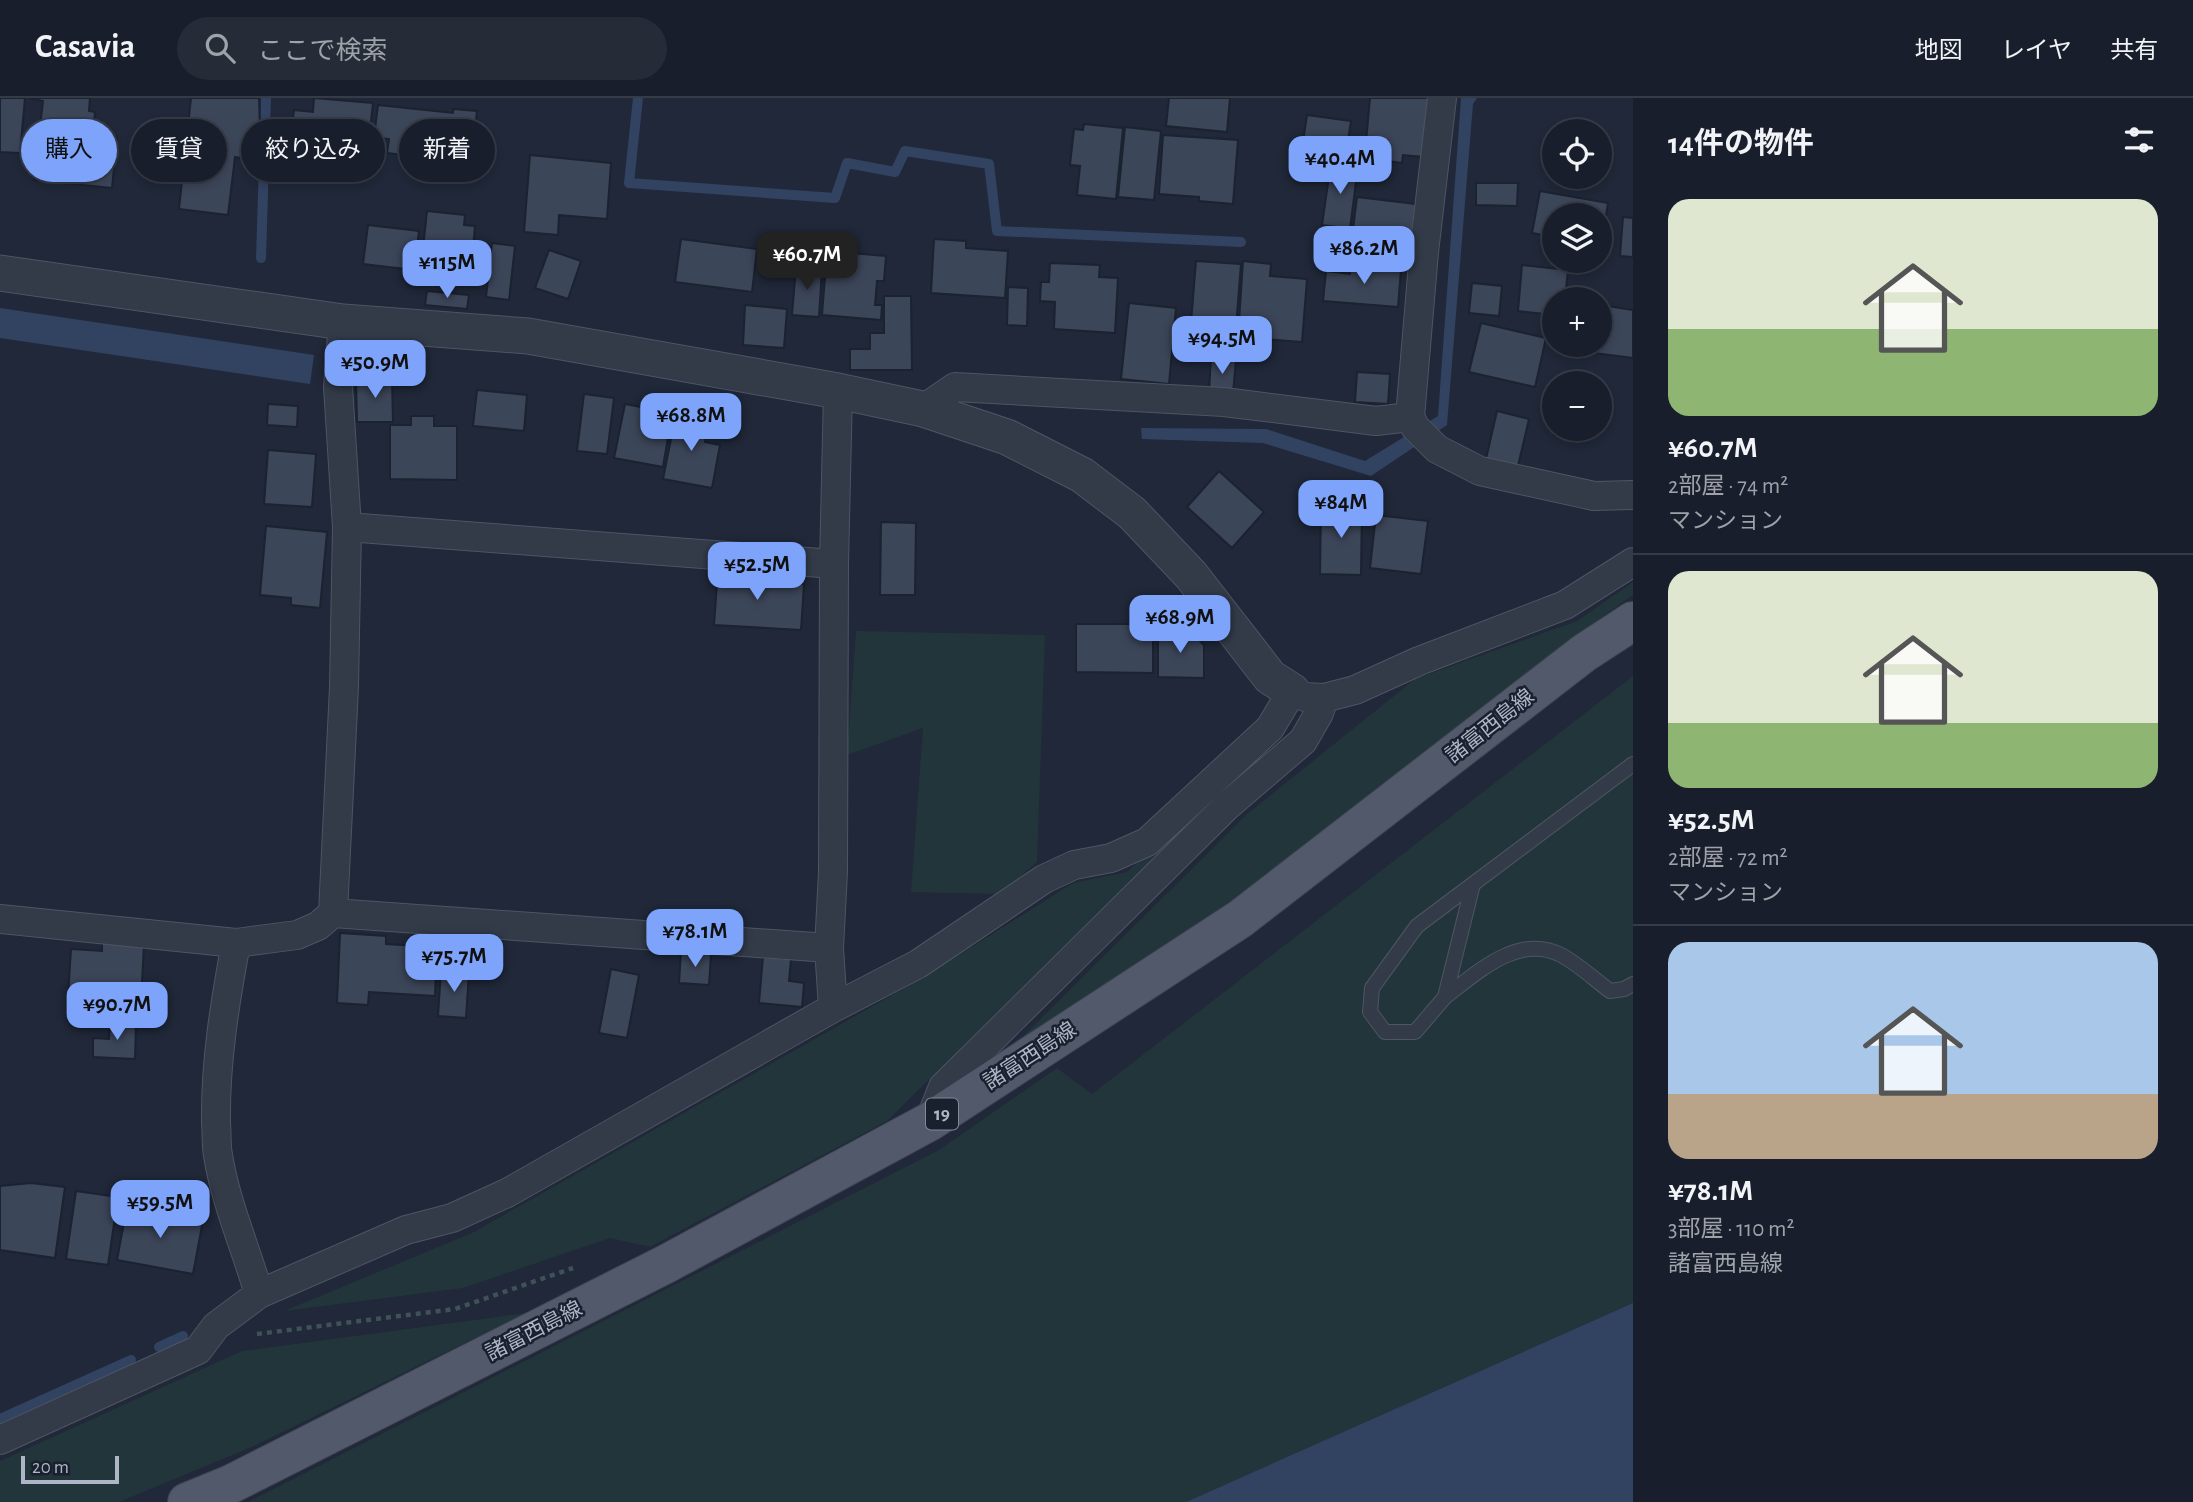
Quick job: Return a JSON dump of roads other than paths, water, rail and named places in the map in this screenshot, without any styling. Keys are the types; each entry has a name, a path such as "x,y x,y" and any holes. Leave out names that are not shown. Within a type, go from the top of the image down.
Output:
{"main road":[{"name":"諸富西島線","path":"187,1502 231,1484 666,1264 929,1122 1240,919 1584,653 1633,621"}],"street":[{"path":"1418,428 1424,252 1442,98"},
{"path":"0,273 342,322 528,336 838,391 923,410 1007,437 1082,475 1132,513 1191,575 1270,677 1308,695 1356,690 1419,661 1565,605 1633,562"},
{"path":"333,913 344,687 347,527 338,387 342,322"},
{"path":"923,410 956,387 1224,402 1418,428 1437,449 1480,471 1594,496 1633,495"},
{"path":"833,1008 829,948 833,872 834,564 838,391"},
{"path":"347,527 834,564"},
{"path":"0,1440 198,1350 216,1326 258,1294 406,1230 452,1218 507,1193 833,1008 918,964 1044,879 1074,865 1111,858 1147,842 1308,695"},
{"path":"929,1122 943,1087 1227,806 1303,741 1319,713 1308,695"},
{"path":"0,919 236,943 297,935 318,926 333,913 829,948"},
{"path":"236,943 226,994 216,1091 217,1154 228,1200 245,1245 258,1294"}],"lane":[{"path":"1633,764 1417,926 1372,988 1370,1012 1385,1032 1415,1032 1446,997 1496,958 1535,948 1560,955 1609,991 1624,989 1633,984"},
{"path":"1446,997 1473,884"}],"water":[{"path":"1461,98 1477,98 1473,104 1447,425 1371,476 1263,443 1142,439 1141,428 1266,429 1365,461 1438,416"},
{"path":"0,308 314,355 310,384 0,338"},
{"path":"1633,1303 1633,1502 1186,1502"}],"waterway":[{"path":"261,258 266,98"},
{"path":"638,98 629,183 835,198 847,163 895,172 905,151 989,164 997,231 1241,242"},
{"path":"159,1347 183,1336"},
{"path":"0,1419 131,1360"}]}
